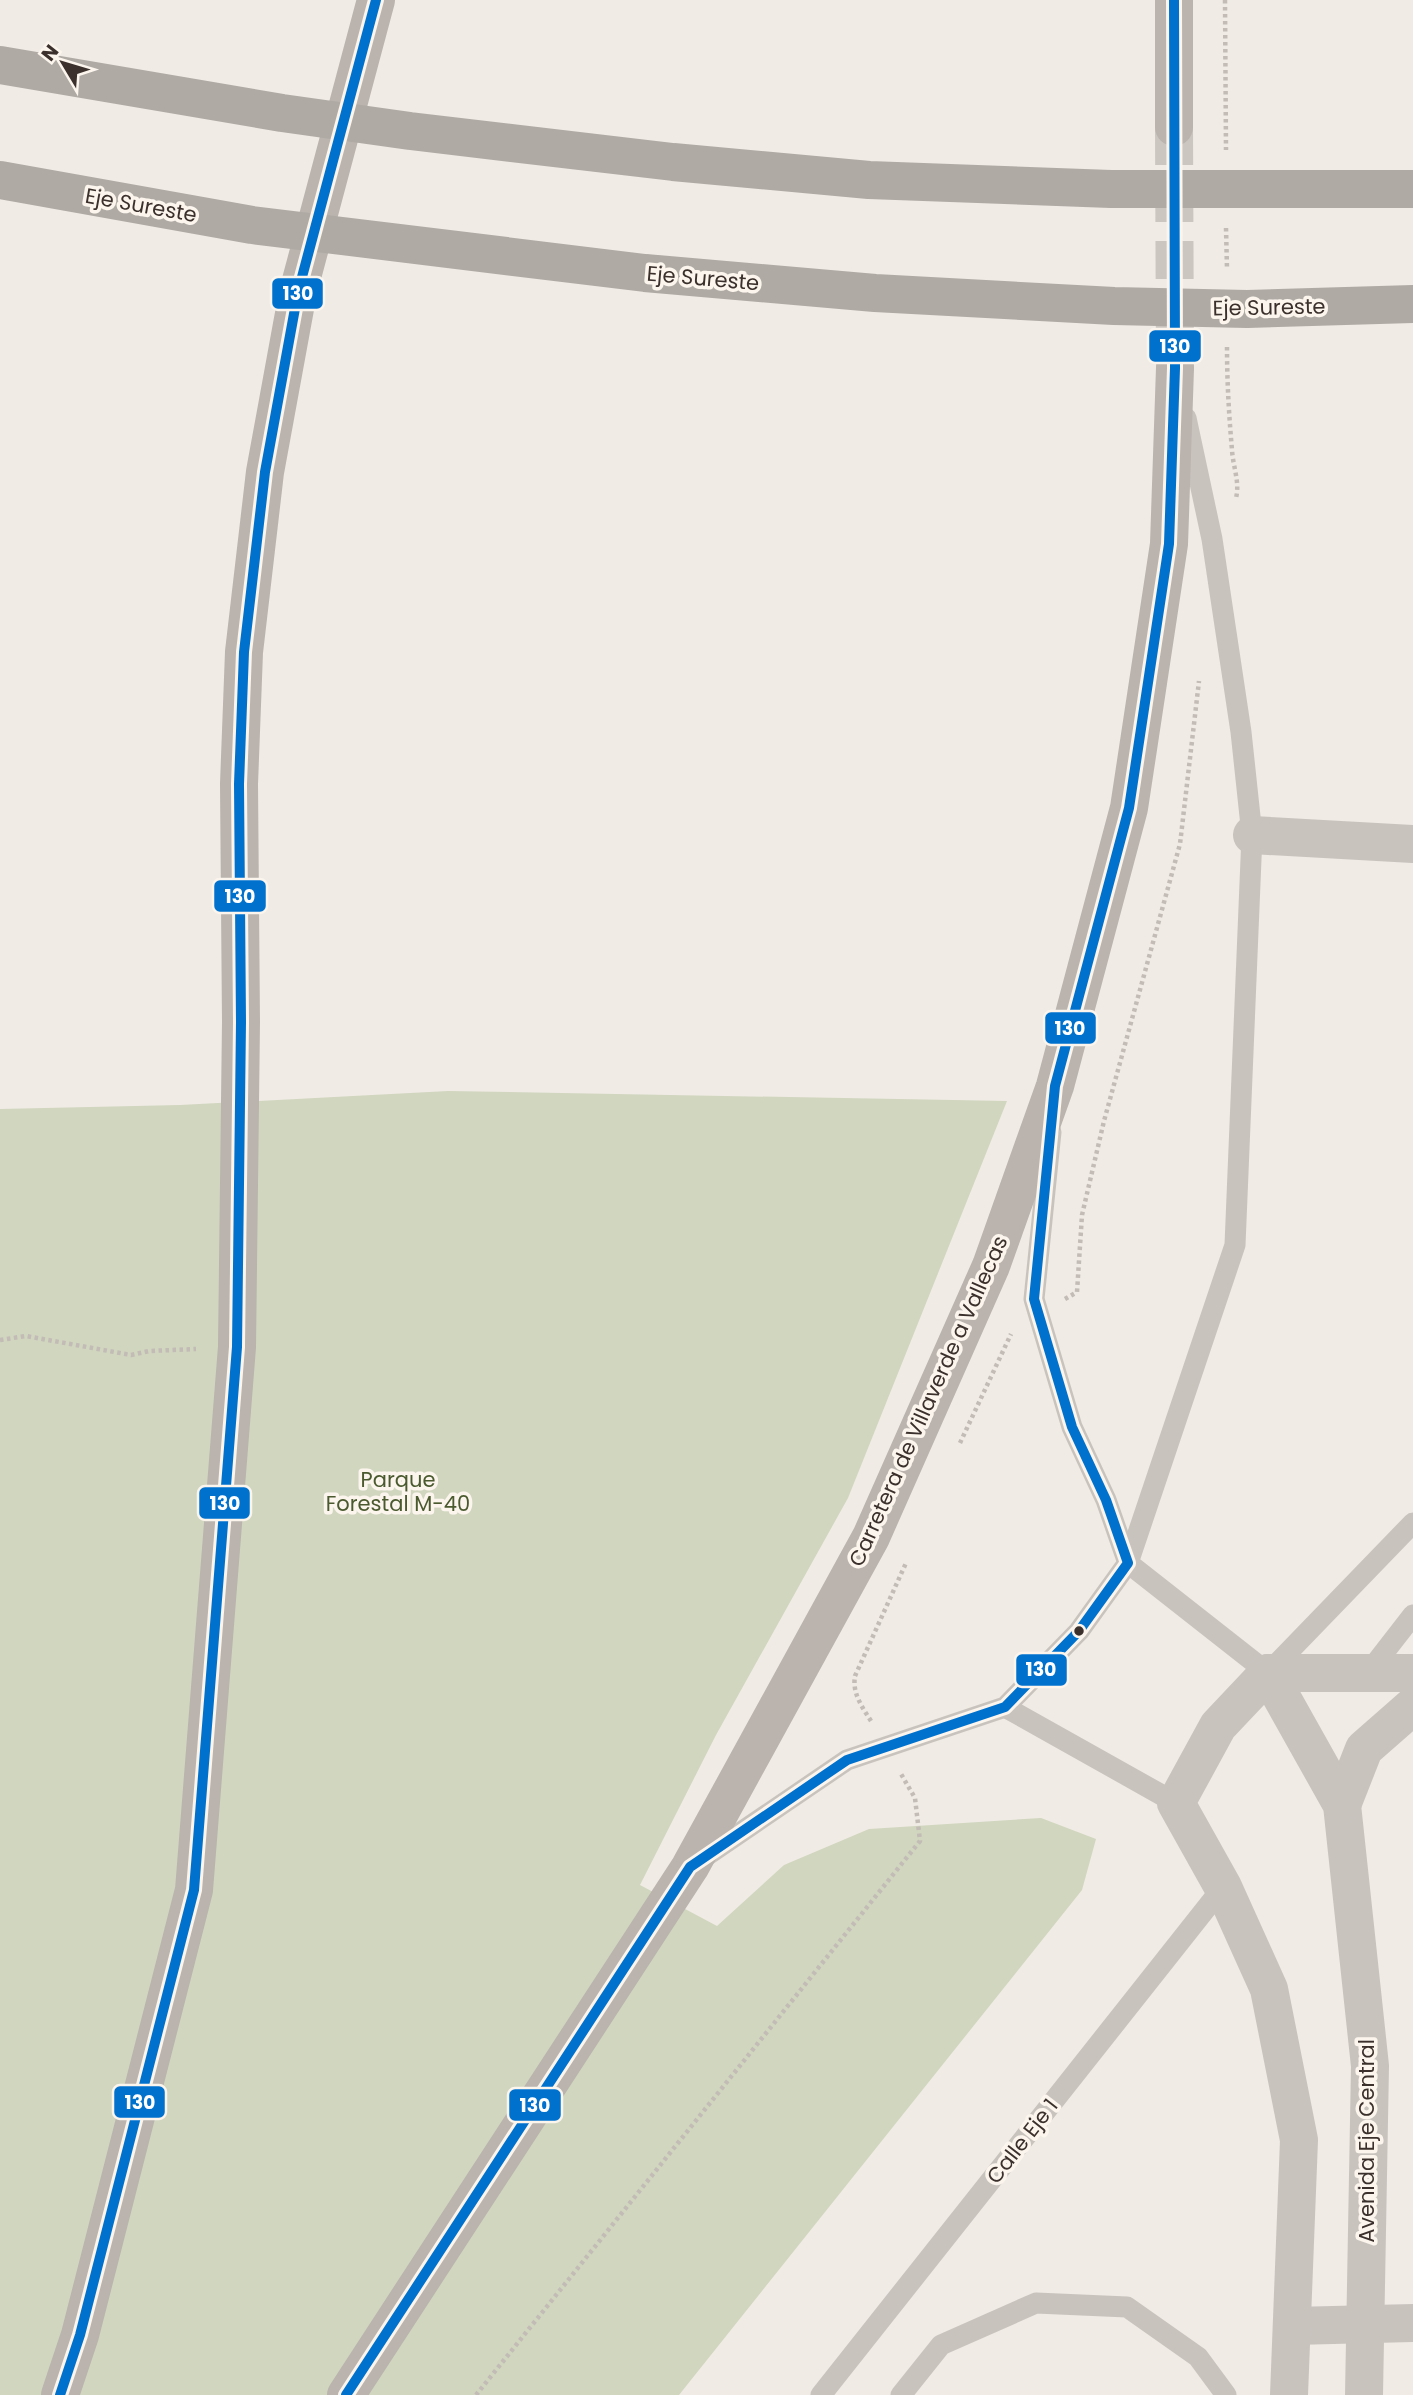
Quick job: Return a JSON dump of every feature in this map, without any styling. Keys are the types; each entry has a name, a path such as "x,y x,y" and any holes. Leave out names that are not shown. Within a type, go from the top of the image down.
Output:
{"highway":[{"path":"0,65 282,113 410,131 673,162 869,180 1111,190 1235,207 1413,189"},
{"name":"Eje Sureste","path":"0,180 252,225 645,274 875,293 1114,306 1413,304"}],"main road":[{"path":"60,2395 80,2335 194,1889 237,1347 241,1022 239,785 244,652 265,472 298,292 376,0"},
{"path":"362,59 395,0"},
{"path":"1167,0 1174,71"},
{"path":"1174,0 1174,127"},
{"name":"Carretera de Villaverde a Vallecas","path":"346,2395 690,1867 871,1537 991,1266 1055,1086 1129,808 1169,544 1175,368"}],"street":[{"path":"1252,835 1413,844"},
{"path":"1268,1673 1342,1805"},
{"path":"1289,2395 1299,2140 1269,1989 1223,1887 1176,1803 1218,1726 1268,1673 1413,1673"},
{"path":"1342,1805 1364,1749 1413,1706"},
{"name":"Avenida Eje Central","path":"1342,1805 1370,2066 1363,2323 1364,2395"},
{"path":"1293,2326 1413,2323"}],"lane":[{"path":"690,1867 847,1760 1005,1707 1079,1631 1128,1563 1235,1245 1252,835 1241,732 1212,539 1175,368"},
{"path":"1055,1086 1034,1299 1072,1427 1106,1500 1128,1563 1268,1673 1413,1522"},
{"path":"1368,1673 1413,1615"},
{"path":"1005,1707 1176,1803"},
{"name":"Calle Eje 1","path":"821,2395 1223,1887"},
{"path":"901,2395 941,2345 1036,2303 1127,2307 1198,2357 1226,2395"}],"path":[{"path":"1225,0 1226,153"},
{"path":"1235,207 1234,307 1228,403 1233,468 1239,487"},
{"path":"1060,1302 1077,1292 1082,1214 1101,1134 1180,844 1200,669"},
{"path":"958,1449 1009,1335"},
{"path":"0,1340 26,1336 131,1355 149,1351 237,1347"},
{"path":"864,1710 856,1696 855,1676 906,1562"},
{"path":"476,2395 920,1841 915,1798"}],"green space":[{"name":"Parque Forestal M-40","path":"448,1091 1007,1101 848,1498 716,1735 640,1885 717,1926 784,1865 869,1829 1041,1818 1096,1839 1082,1890 679,2395 0,2395 0,1109 180,1105"}],"tunnel":[{"path":"1174,127 1175,368"}],"transit line":[{"name":"130","path":"60,2395 80,2335 194,1890 237,1347 241,1022 239,784 244,652 265,472 298,292 376,0"},
{"name":"130","path":"346,2395 690,1867 847,1760 1005,1707 1079,1631 1128,1563 1106,1500 1072,1427 1034,1299 1055,1086 1129,808 1169,544 1175,368 1174,0"}]}
